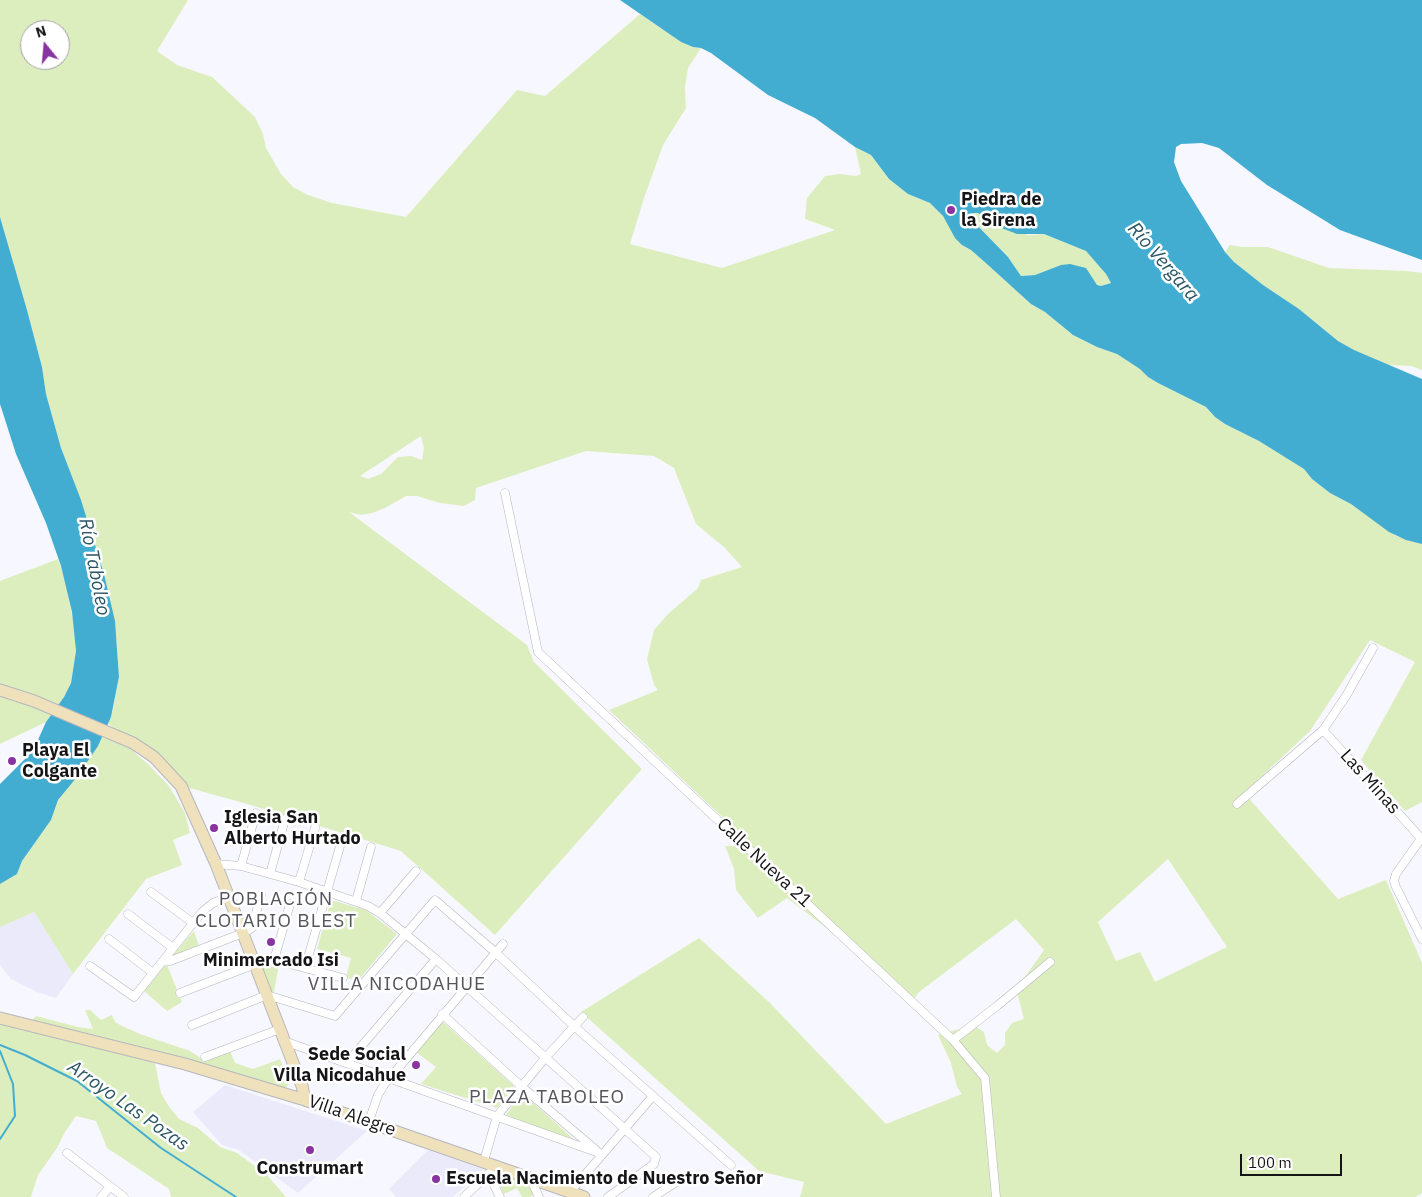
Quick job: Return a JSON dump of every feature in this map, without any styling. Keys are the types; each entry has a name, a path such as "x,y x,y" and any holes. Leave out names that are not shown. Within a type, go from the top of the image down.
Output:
{"main road":[{"path":"0,690 34,700 116,735 145,750 181,786 216,864 302,1086 305,1100"},
{"name":"Villa Alegre","path":"0,1018 185,1064 305,1100 484,1161 493,1171 530,1178 584,1197"}],"street":[{"name":"Calle Nueva 21","path":"504,494 538,652 953,1040 985,1078 996,1197"},
{"path":"1238,804 1323,730 1346,696 1373,648"},
{"name":"Las Minas","path":"1323,730 1420,837 1420,840 1396,874 1394,880 1422,939"},
{"path":"241,866 256,812"},
{"path":"270,874 285,818"},
{"path":"298,882 315,828"},
{"path":"304,968 343,836"},
{"path":"356,901 371,848"},
{"path":"216,864 241,866 270,874 368,906 380,913 436,959 653,1154 656,1160 654,1164 608,1197"},
{"path":"380,913 416,871"},
{"path":"151,892 193,923"},
{"path":"162,962 170,961 252,928 261,894"},
{"path":"90,966 134,998 207,908 229,897"},
{"path":"192,1025 267,995 335,1016 435,900 496,952 574,1026 731,1165"},
{"path":"274,960 290,904"},
{"path":"128,914 173,948"},
{"path":"108,939 153,973"},
{"path":"369,1121 378,1095 384,1085 503,944"},
{"path":"347,1063 436,959"},
{"path":"180,993 260,961 274,960 343,978"},
{"path":"953,1040 1050,962"},
{"path":"442,1014 521,1086 602,1154"},
{"path":"484,1161 497,1116 546,1057 583,1017"},
{"path":"205,1057 280,1029"},
{"path":"284,1041 602,1154"},
{"path":"570,1192 653,1096"},
{"path":"67,1153 124,1197"},
{"path":"464,1197 493,1171 500,1197"},
{"path":"653,1197 689,1174"},
{"path":"530,1178 539,1197"},
{"path":"101,1197 110,1186"}],"shaded area":[{"path":"34,912 73,974 56,998 37,992 11,979 0,965 0,927"},
{"path":"225,1085 367,1131 298,1193 239,1150 222,1145 193,1112"},
{"name":"Escuela Nacimiento de Nuestro Señor","path":"428,1150 483,1169 453,1197 396,1197 389,1189"}],"green space":[{"path":"0,0 188,0 157,51 177,65 212,77 255,117 263,134 266,148 281,174 293,187 308,195 332,203 406,217 517,90 545,96 640,14 681,42 701,48 688,68 685,87 686,108 663,145 630,244 722,268 835,230 805,219 807,198 825,176 840,174 856,176 861,174 855,147 871,155 889,179 908,194 930,203 943,216 962,245 971,250 1031,304 1045,312 1073,335 1097,347 1117,354 1141,369 1148,377 1158,383 1206,407 1225,424 1259,441 1304,469 1312,479 1330,493 1351,504 1396,536 1422,544 1422,802 1405,811 1361,760 1415,662 1370,640 1310,731 1244,793 1338,899 1386,880 1422,963 1422,1193 1416,1197 800,1197 804,1182 759,1171 581,1012 699,938 770,1003 886,1124 962,1094 957,1087 951,1063 938,1035 973,1025 984,1032 987,1045 997,1053 1005,1045 1005,1033 1012,1023 1024,1019 1018,996 1020,984 1044,950 1016,919 919,992 910,1004 829,930 787,898 758,918 736,890 734,869 725,846 753,846 609,710 658,690 654,685 647,659 654,630 668,614 698,588 701,580 742,567 724,547 696,524 674,468 654,456 586,451 476,488 475,500 464,506 440,503 417,496 406,496 372,513 360,515 349,512 527,645 534,662 642,769 495,935 401,851 182,786 123,734 108,724 113,710 119,677 117,645 110,597 96,549 61,448 46,394 42,367 0,217","holes":["421,436 424,448 422,460 411,456 398,457 381,474 368,479 360,476","1168,859 1227,947 1155,982 1140,952 1116,961 1098,922"]},
{"path":"978,213 1028,235 1044,234 1086,251 1106,274 1111,283 1101,286 1097,285 1094,281 1061,265 1035,275 1021,276 1008,257 971,219 971,214"},
{"path":"1230,245 1268,247 1329,268 1422,273 1422,370 1411,366 1389,365 1353,350 1338,341 1299,309 1263,285 1234,262 1225,252"},
{"path":"58,559 65,580 73,620 76,651 71,683 64,697 46,722 0,744 0,581"},
{"path":"102,737 129,748 169,786 185,813 190,833 173,840 182,865 146,879 73,974 34,912 0,927 0,884 17,874 22,861 51,820 58,800 77,777"},
{"path":"331,900 366,910 397,934 357,982 346,977 351,958 317,949"},
{"path":"194,931 199,946 172,956"},
{"path":"266,963 279,964 274,992 270,991 260,968"},
{"path":"167,965 182,1002 167,1011 144,991"},
{"path":"85,1010 90,1010 101,1020 112,1015 115,1022 122,1026 190,1051 204,1060 230,1051 235,1063 253,1069 280,1059 289,1083 287,1087 282,1088 206,1064 34,1021 33,1019 36,1016 93,1029"},
{"path":"443,1022 514,1086 497,1108 421,1084 436,1067 416,1052"},
{"path":"0,1023 155,1063 161,1093 179,1119 198,1128 220,1147 237,1153 267,1175 286,1197 171,1197 169,1189 107,1148 96,1121 76,1116 38,1175 31,1197 0,1197"},
{"path":"522,1093 577,1142 506,1115"},
{"path":"496,1174 530,1184 535,1194 530,1197 522,1197 517,1188 504,1194 495,1176"}],"water":[{"name":"Río Vergara","path":"620,0 1422,0 1422,260 1340,230 1267,185 1219,148 1202,143 1181,144 1176,147 1174,162 1181,181 1225,252 1234,262 1263,285 1299,309 1338,341 1354,350 1422,379 1422,544 1406,540 1389,532 1351,504 1330,493 1312,479 1304,469 1259,441 1225,424 1206,407 1158,383 1117,354 1097,347 1073,335 1045,312 1031,304 971,250 962,245 955,238 943,216 930,203 908,194 889,179 871,155 855,147 815,118 768,95 711,53 681,42","holes":["978,213 999,227 1017,234 1044,234 1086,251 1106,274 1111,283 1101,286 1097,285 1086,268 1070,264 1061,265 1035,275 1021,276 1008,257 971,219 971,214"]},
{"name":"Río Taboleo","path":"0,217 27,310 42,367 46,394 61,448 81,500 104,574 115,621 119,677 111,717 98,746 77,777 58,800 51,820 22,861 17,874 0,884 0,784 33,751 46,722 64,697 71,683 76,651 72,612 61,566 46,523 16,454 0,404"}],"waterway":[{"name":"Arroyo Las Pozas","path":"0,1045 25,1055 77,1081 161,1148 236,1197"},
{"path":"0,1051 13,1084 15,1116 0,1139"}],"place":[{"name":"Piedra de la Sirena","path":"951,210"},
{"name":"Playa El Colgante","path":"12,761"},
{"name":"Iglesia San Alberto Hurtado","path":"214,828"},
{"name":"Minimercado Isi","path":"271,942"},
{"name":"Sede Social Villa Nicodahue","path":"416,1065"},
{"name":"Construmart","path":"310,1150"},
{"name":"Escuela Nacimiento de Nuestro Señor","path":"436,1179"}],"district":[{"name":"POBLACIÓN CLOTARIO BLEST","path":"276,911"},
{"name":"VILLA NICODAHUE","path":"397,985"},
{"name":"PLAZA TABOLEO","path":"547,1098"}]}
